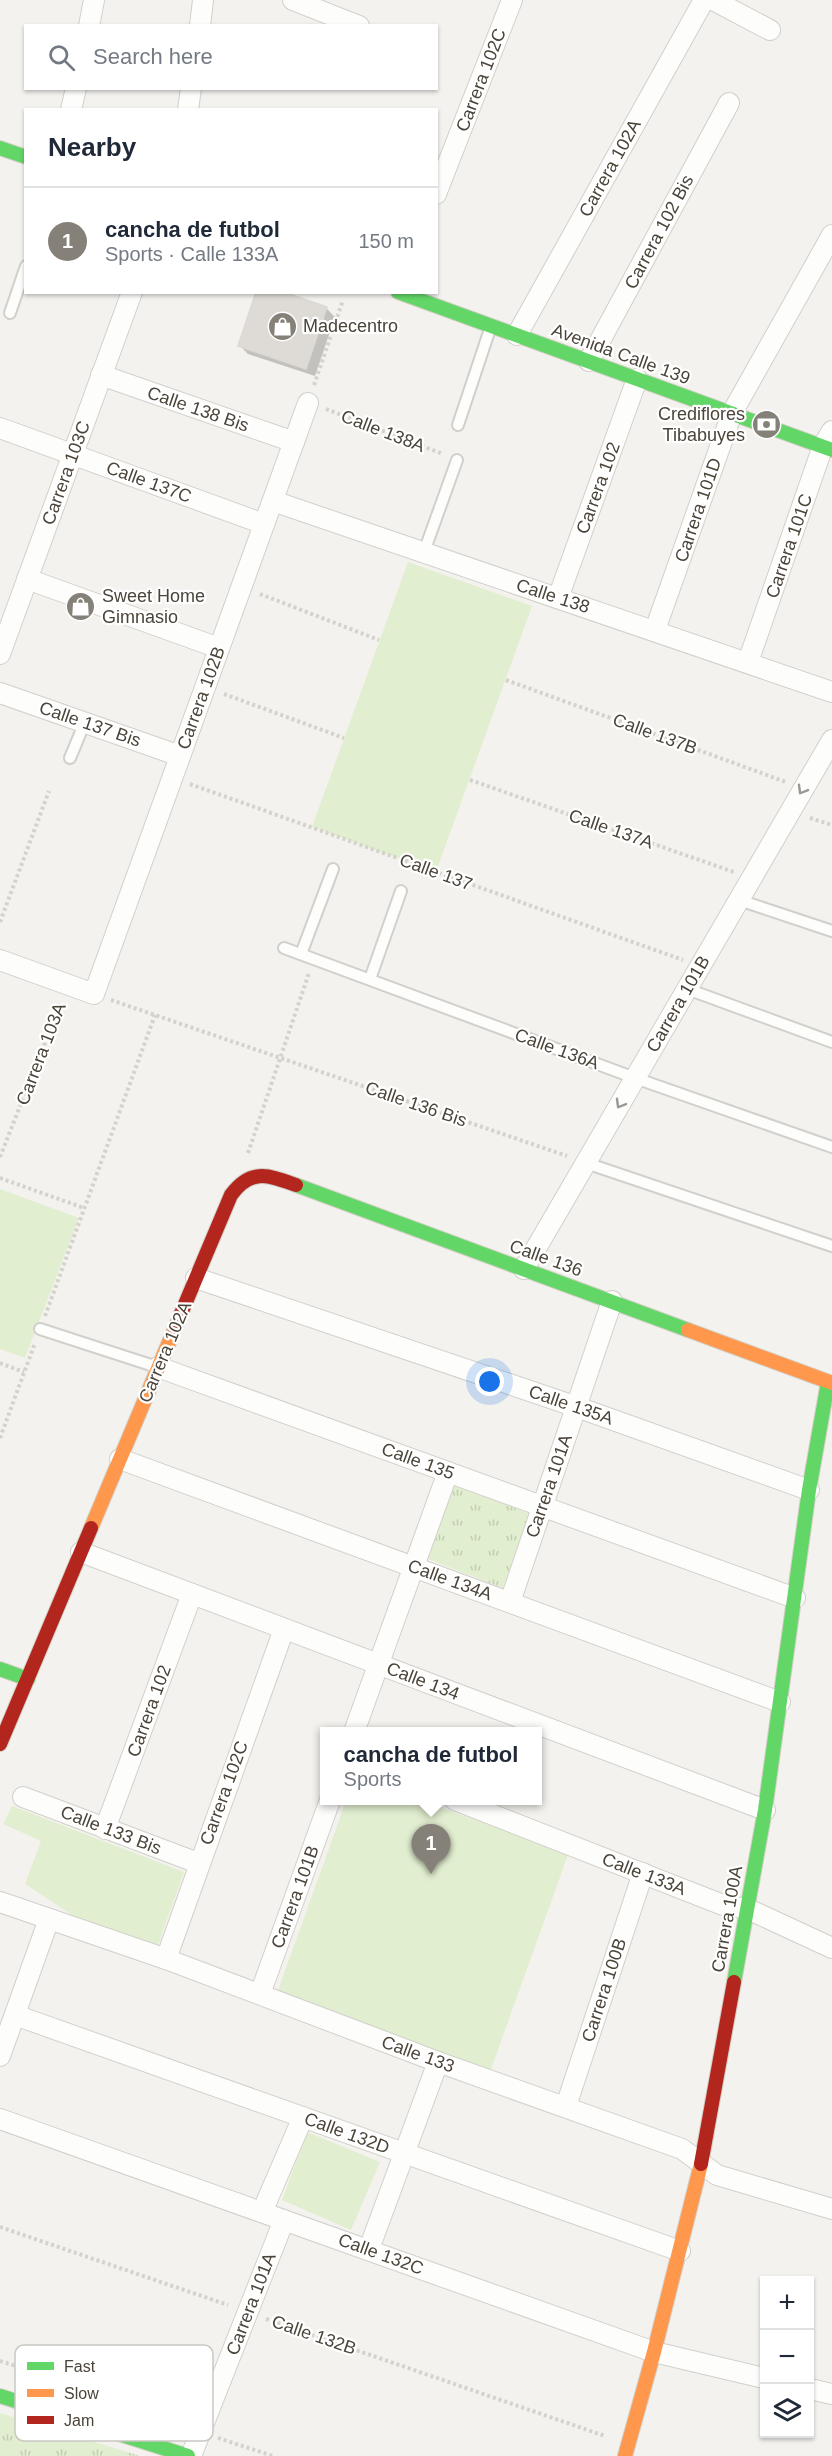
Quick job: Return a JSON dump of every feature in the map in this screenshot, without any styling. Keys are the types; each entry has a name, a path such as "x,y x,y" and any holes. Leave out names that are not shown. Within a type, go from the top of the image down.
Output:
{"street":[{"path":"89,24 94,0"},
{"path":"200,24 203,0"},
{"path":"293,0 354,24"},
{"name":"Carrera 102C","path":"438,189 512,0"},
{"name":"Carrera 102A","path":"516,335 704,0"},
{"path":"713,0 771,30"},
{"path":"71,108 76,90"},
{"path":"188,108 191,90"},
{"name":"Carrera 102 Bis","path":"589,361 729,103"},
{"path":"0,148 24,156"},
{"name":"Carrera 101D","path":"655,630 732,413 832,235"},
{"name":"Carrera 103C","path":"0,654 131,294"},
{"name":"Avenida Calle 139","path":"403,294 732,413 829,442"},
{"name":"Calle 138 Bis","path":"101,375 294,442"},
{"name":"Carrera 102","path":"558,598 637,379"},
{"name":"Carrera 102B","path":"94,994 308,403"},
{"name":"Calle 137C","path":"0,428 264,524"},
{"name":"Carrera 101C","path":"748,662 829,442"},
{"name":"Calle 138","path":"273,501 832,692"},
{"path":"27,579 219,648"},
{"name":"Calle 137 Bis","path":"0,693 180,756"},
{"name":"Carrera 101B","path":"524,1269 832,740"},
{"path":"0,960 94,994"},
{"name":"Calle 136","path":"247,1178 270,1175 830,1382"},
{"name":"Carrera 102A","path":"0,1744 231,1195 238,1184 247,1178"},
{"name":"Calle 135A","path":"196,1278 577,1407 808,1490"},
{"name":"Carrera 101A","path":"510,1602 612,1301"},
{"name":"Calle 135","path":"158,1367 795,1598"},
{"name":"Carrera 100A","path":"627,2450 701,2163 765,1810 808,1490 830,1382"},
{"name":"Calle 134A","path":"120,1459 780,1702"},
{"path":"355,1727 447,1472"},
{"name":"Calle 134","path":"81,1552 765,1810"},
{"name":"Carrera 102","path":"105,1829 192,1594"},
{"name":"Carrera 102C","path":"166,1959 198,1863 284,1629"},
{"path":"0,1669 28,1679"},
{"name":"Calle 133 Bis","path":"23,1797 198,1863"},
{"name":"Carrera 101B","path":"260,1994 328,1805"},
{"name":"Calle 133A","path":"468,1805 723,1905 748,1909 832,1948"},
{"name":"Carrera 100B","path":"566,2106 643,1873"},
{"name":"Calle 133","path":"0,1902 166,1959 438,2062 682,2149 717,2175 832,2209"},
{"path":"0,2056 49,1919"},
{"name":"Calle 132D","path":"15,2015 680,2251"},
{"path":"369,2249 438,2062"},
{"path":"262,2212 303,2117"},
{"name":"Calle 132C","path":"0,2119 654,2352 760,2377"},
{"name":"Carrera 101A","path":"213,2399 284,2220"},
{"path":"814,2390 832,2394"},
{"path":"0,2396 15,2401"},
{"path":"142,2441 190,2456"},
{"name":"Carrera 101A","path":"190,2456 196,2441"}],"lane":[{"path":"10,313 24,272"},
{"path":"458,424 491,326"},
{"path":"424,552 457,460"},
{"path":"70,758 85,722"},
{"path":"301,954 333,869"},
{"path":"370,979 401,891"},
{"path":"739,900 832,931"},
{"name":"Calle 136A","path":"284,948 636,1078 832,1147"},
{"path":"687,989 832,1042"},
{"path":"586,1163 832,1246"},
{"name":"Calle 135","path":"40,1329 158,1367"}],"path":[{"path":"308,403 343,300"},
{"name":"Calle 138A","path":"308,403 457,460"},
{"path":"242,587 379,640"},
{"name":"Calle 137B","path":"506,680 804,788"},
{"path":"205,687 344,738"},
{"name":"Calle 137","path":"172,778 700,966"},
{"name":"Calle 137A","path":"470,780 752,878"},
{"path":"0,922 49,791"},
{"path":"247,1178 248,1149 314,959"},
{"name":"Carrera 103A","path":"0,1157 68,984"},
{"name":"Calle 136 Bis","path":"94,994 586,1163"},
{"path":"0,1178 84,1208 156,1015"},
{"path":"0,1363 24,1372"},
{"name":"Calle 132B","path":"0,2227 248,2312 627,2450"}],"green space":[{"path":"408,562 532,606 436,872 312,827"},
{"path":"0,1189 79,1218 25,1358 0,1349"},
{"path":"454,1483 529,1514 503,1588 428,1559"},
{"path":"345,1805 433,1805 569,1852 490,2072 277,1993"},
{"path":"12,1806 184,1872 158,1945 78,1919 25,1884 41,1841 3,1824"},
{"path":"307,2132 380,2162 351,2230 282,2200"},
{"path":"0,2413 15,2418 15,2441 91,2441 140,2456 0,2456"}],"building":[{"name":"Madecentro","path":"255,294 290,294 327,307 306,369 238,346"}],"traffic: fast":[{"path":"0,148 24,156"},
{"path":"403,294 832,450"},
{"path":"296,1185 688,1330"},
{"path":"734,1982 765,1810 809,1490 828,1382"},
{"path":"0,1669 28,1679"},
{"path":"0,2396 15,2401"},
{"path":"141,2441 188,2456"}],"traffic: slow":[{"path":"91,1528 175,1328"},
{"path":"688,1330 832,1383"},
{"path":"625,2456 654,2352 701,2164"}],"traffic: jam":[{"path":"175,1328 231,1195 238,1186 253,1177 260,1176 296,1185"},
{"path":"0,1744 91,1528"},
{"path":"701,2164 734,1982"}],"place":[{"name":"Madecentro","path":"282,326"},
{"name":"Crediflores Tibabuyes","path":"766,424"},
{"name":"Sweet Home Gimnasio","path":"81,606"},
{"name":"cancha de futbol","path":"431,1874"}]}
